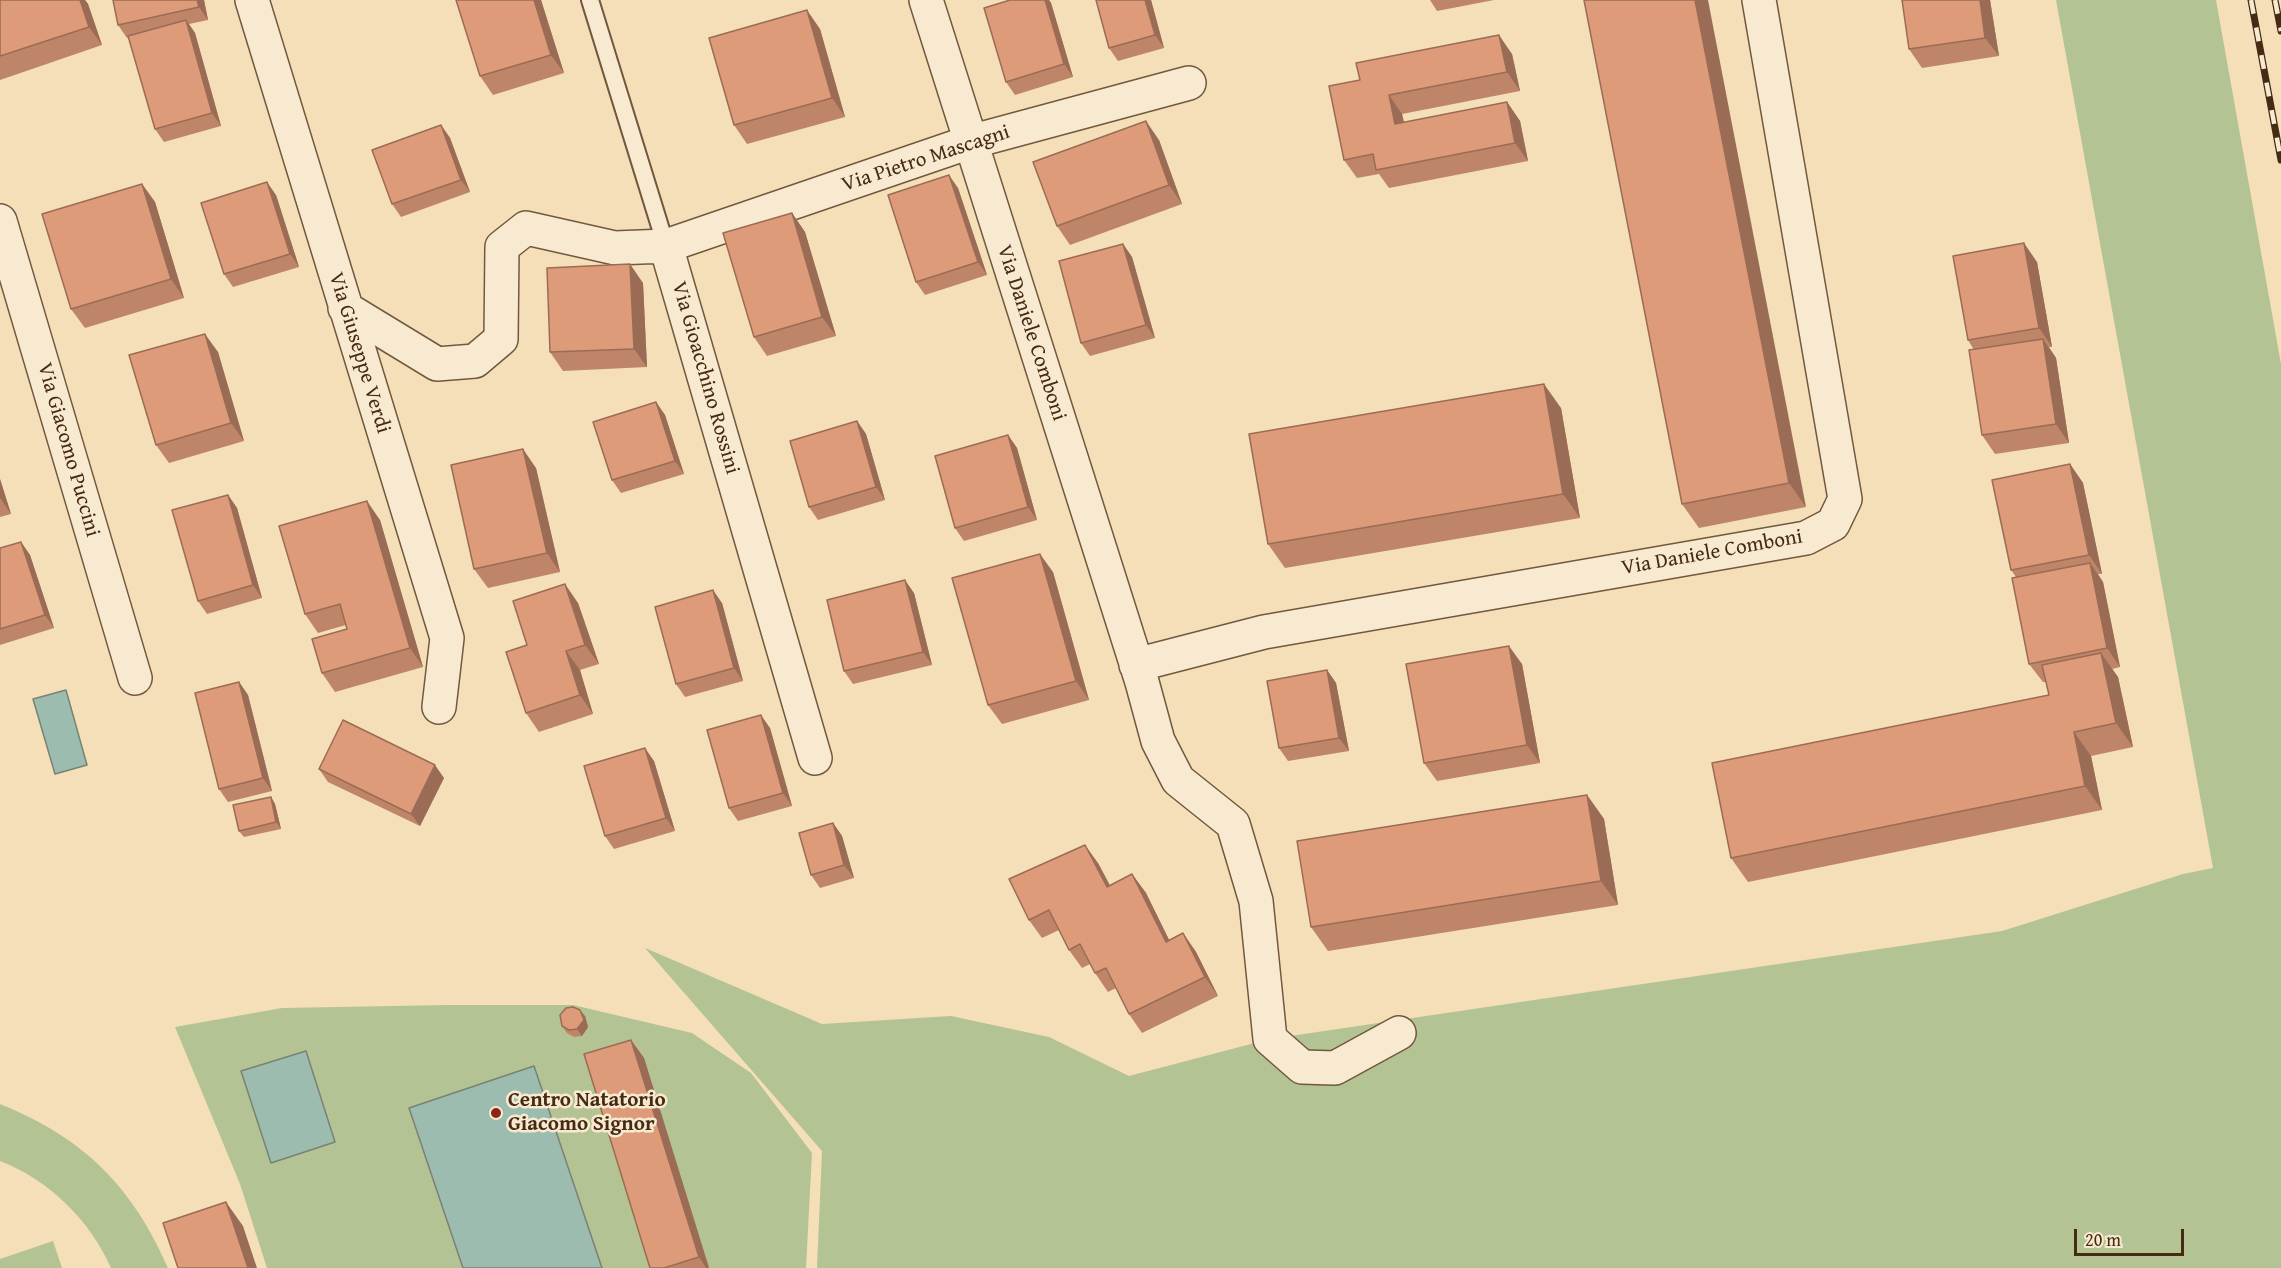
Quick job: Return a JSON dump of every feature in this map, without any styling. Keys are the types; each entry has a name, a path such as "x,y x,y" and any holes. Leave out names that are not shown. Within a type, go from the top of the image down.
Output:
{"street":[{"name":"Via Giuseppe Verdi","path":"252,0 447,638 439,707"},
{"name":"Via Daniele Comboni","path":"926,0 1158,741 1178,780 1233,824 1256,901 1270,1039 1302,1067 1335,1068 1399,1033"},
{"name":"Via Daniele Comboni","path":"1136,665 1264,632 1806,538 1833,524 1845,499 1759,0"},
{"name":"Via Pietro Mascagni","path":"345,308 437,364 475,361 501,339 502,247 526,228 615,248 666,246 970,142 1189,83"},
{"name":"Via Giacomo Puccini","path":"0,221 135,678"},
{"name":"Via Gioacchino Rossini","path":"666,246 815,758"}],"lane":[{"name":"Via Gioacchino Rossini","path":"590,0 666,246"}],"green space":[{"path":"2056,0 2216,0 2281,364 2281,1268 817,1268 822,1151 645,948 822,1024 951,1016 1049,1037 1129,1076 1270,1039 2002,931 2183,874 2213,868"},
{"name":"Centro Natatorio Giacomo Signor","path":"573,1005 692,1033 751,1073 812,1153 806,1268 267,1268 240,1184 175,1027 282,1008"},
{"path":"0,1104 57,1132 102,1168 138,1213 168,1268 111,1268 92,1234 66,1204 35,1179 0,1161"},
{"path":"53,1241 62,1268 0,1268 0,1259"}],"shaded area":[{"path":"66,690 87,765 55,774 33,699"},
{"path":"306,1051 335,1142 271,1163 241,1071"},
{"path":"534,1066 602,1268 463,1268 409,1108"}],"building":[{"path":"0,0 80,0 89,27 0,56"},
{"path":"113,0 197,0 199,7 118,25"},
{"path":"456,0 534,0 551,55 480,76"},
{"path":"1010,0 1045,0 1064,64 1006,82 984,8"},
{"path":"1096,0 1145,0 1155,35 1109,48"},
{"path":"1584,0 1695,0 1789,483 1682,504"},
{"path":"1902,0 1980,0 1985,38 1909,49"},
{"path":"807,10 832,98 734,125 709,38"},
{"path":"186,20 212,113 155,129 128,36"},
{"path":"1499,35 1507,72 1389,95 1395,124 1507,102 1515,143 1376,170 1373,154 1344,160 1329,86 1360,80 1356,63"},
{"path":"1146,121 1169,185 1057,226 1033,162"},
{"path":"441,125 461,180 392,204 372,150"},
{"path":"949,175 978,262 916,282 888,195"},
{"path":"267,182 290,254 224,274 201,203"},
{"path":"142,184 171,279 71,309 42,214"},
{"path":"792,213 822,317 754,337 723,233"},
{"path":"2024,243 2039,328 1968,340 1953,256"},
{"path":"1123,244 1146,325 1081,343 1059,261"},
{"path":"630,264 634,349 550,352 547,268"},
{"path":"205,334 231,423 156,445 129,355"},
{"path":"2043,339 2056,424 1982,435 1969,350"},
{"path":"1544,384 1563,494 1268,544 1249,434"},
{"path":"656,402 675,461 612,480 593,422"},
{"path":"857,421 876,487 809,507 790,441"},
{"path":"1008,435 1028,507 955,528 935,456"},
{"path":"523,449 547,553 474,569 451,465"},
{"path":"2070,464 2089,555 2011,570 1992,480"},
{"path":"228,495 253,585 198,601 172,510"},
{"path":"367,501 410,648 322,673 312,639 347,629 340,604 305,614 279,526"},
{"path":"21,542 45,615 0,629 0,548"},
{"path":"1040,554 1076,681 988,705 952,578"},
{"path":"2090,563 2107,648 2029,664 2012,578"},
{"path":"905,580 923,652 844,671 827,600"},
{"path":"565,584 585,645 566,651 580,695 526,713 506,652 527,645 513,601"},
{"path":"713,590 734,668 676,684 655,607"},
{"path":"1509,646 1527,745 1424,763 1406,664"},
{"path":"2101,653 2116,723 2074,732 2085,786 1731,858 1712,763 2049,695 2042,665"},
{"path":"1327,670 1339,738 1279,748 1267,681"},
{"path":"239,682 263,778 219,789 195,693"},
{"path":"761,715 783,793 729,808 707,730"},
{"path":"343,720 435,765 411,814 319,769"},
{"path":"645,748 666,818 605,836 584,766"},
{"path":"1587,795 1601,881 1311,927 1297,841"},
{"path":"271,797 276,822 239,831 233,805"},
{"path":"833,823 844,865 811,875 799,833"},
{"path":"1085,845 1107,887 1132,874 1166,942 1183,933 1205,977 1129,1014 1106,968 1095,973 1080,944 1069,950 1049,910 1029,920 1009,879"},
{"path":"573,1007 580,1010 584,1020 577,1029 569,1030 562,1026 560,1015 566,1008"},
{"path":"631,1040 699,1257 664,1268 650,1268 584,1054"},
{"path":"226,1202 248,1268 178,1268 163,1223"}],"railway":[{"path":"2251,0 2281,160"},
{"path":"2275,0 2281,31"}],"place":[{"name":"Centro Natatorio Giacomo Signor","path":"496,1113"}]}
